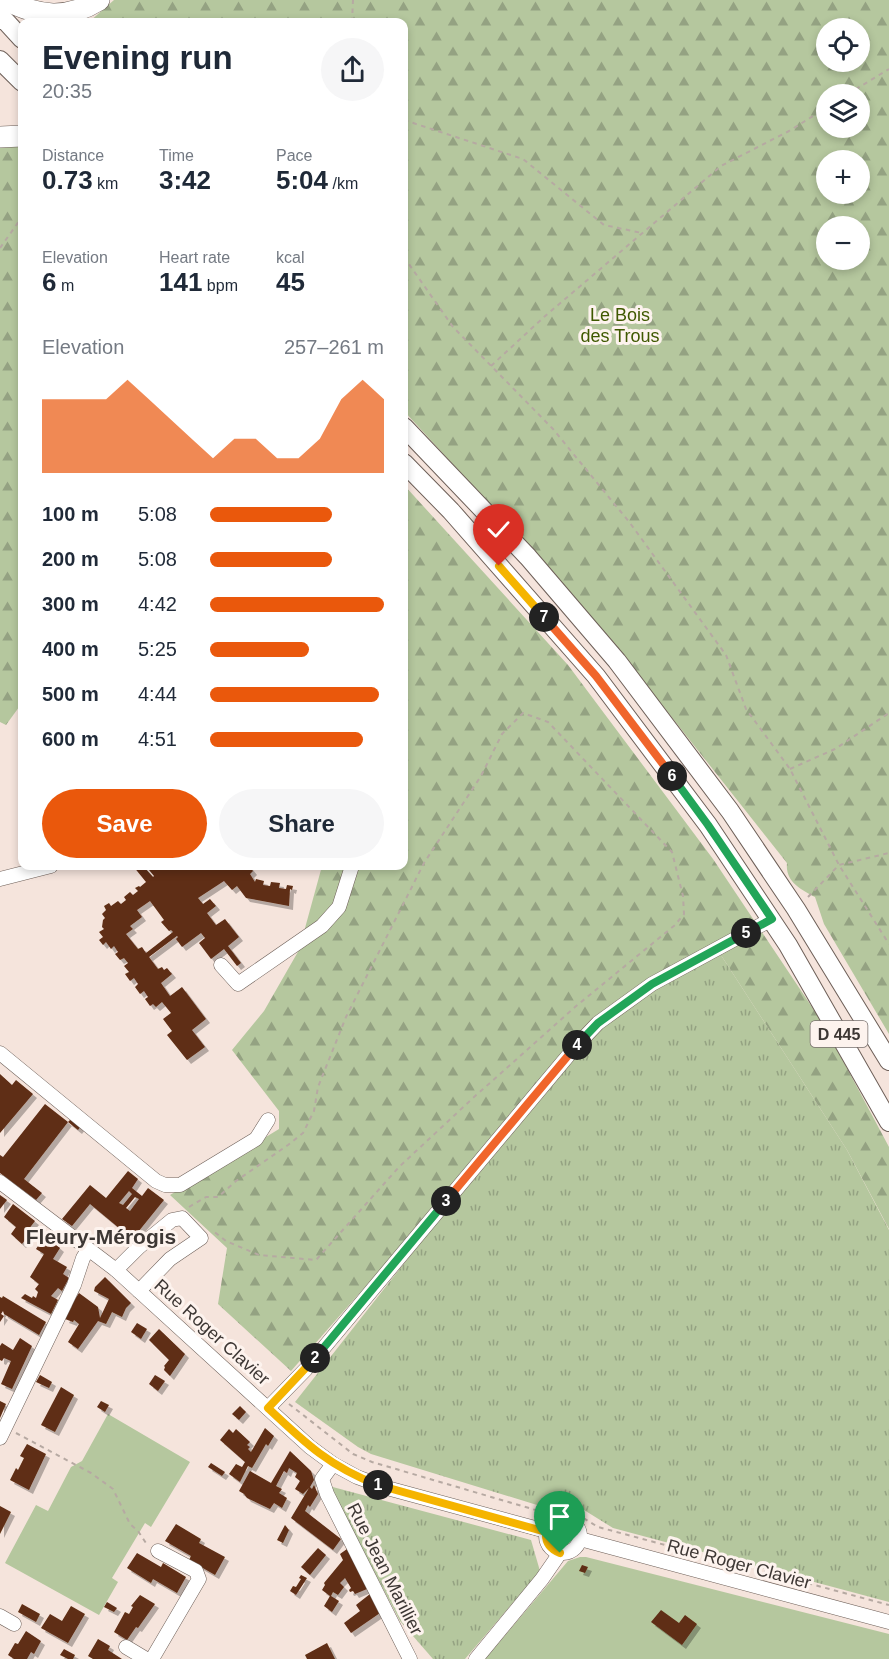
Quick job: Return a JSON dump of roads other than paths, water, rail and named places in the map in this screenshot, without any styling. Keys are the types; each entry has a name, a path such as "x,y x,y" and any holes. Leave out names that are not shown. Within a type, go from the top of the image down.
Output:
{"highway":[{"path":"6,0 19,7 52,14 70,13 99,0"},
{"path":"94,18 114,0"},
{"path":"0,137 18,136"}],"main road":[{"path":"0,15 18,35"},
{"path":"0,60 18,78"},
{"name":"D 445","path":"408,431 528,557 616,661 730,811 796,909 889,1061"},
{"name":"D 445","path":"408,467 451,511 596,676 708,825 788,945 889,1122"}],"street":[{"path":"0,879 35,870"},
{"path":"221,965 238,984 322,926 339,907 351,870"},
{"path":"268,1408 306,1370 577,1045 598,1023 652,984 772,919"},
{"path":"0,1053 156,1181 165,1185 180,1185 244,1148 256,1139 268,1120"},
{"name":"Rue Roger Clavier","path":"0,1182 116,1270 310,1447 333,1464 357,1478 387,1488 546,1532"},
{"path":"116,1270 139,1247 172,1220 182,1218 201,1238 170,1259 139,1291"},
{"path":"3,1432 74,1285 88,1250"},
{"name":"Rue Jean Marillier","path":"333,1464 322,1479 327,1494 410,1659"},
{"path":"564,1514 577,1526 580,1539 571,1551 560,1553 554,1551 547,1543 546,1532 550,1524 564,1514"},
{"name":"Rue Roger Clavier","path":"580,1539 889,1622"},
{"path":"152,1659 199,1579 196,1572 158,1551"},
{"path":"476,1659 542,1579 560,1553"},
{"path":"0,1616 14,1624"},
{"path":"126,1647 146,1659"}],"district":[{"name":"Fleury-Mérogis","path":"101,1236"}],"park label":[{"name":"Le Bois des Trous","path":"620,325"}]}
